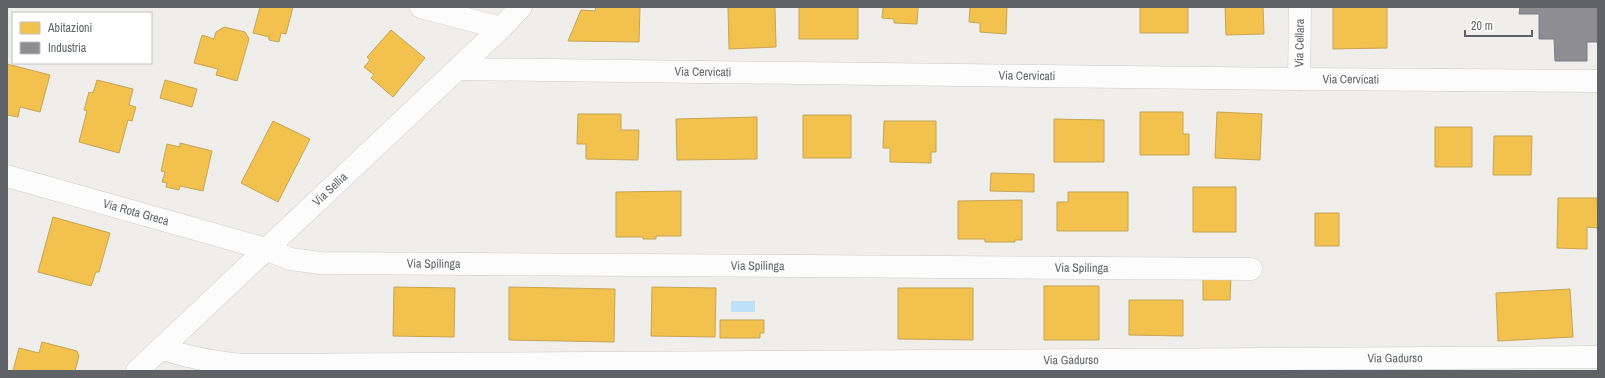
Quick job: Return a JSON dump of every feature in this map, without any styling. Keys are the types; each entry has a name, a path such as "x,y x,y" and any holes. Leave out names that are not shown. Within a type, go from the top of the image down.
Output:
{"street":[{"path":"421,7 500,28"},
{"name":"Via Sellia","path":"137,371 521,7"},
{"name":"Via Cellara","path":"1298,79 1300,7"},
{"name":"Via Cervicati","path":"457,69 1598,81"},
{"name":"Via Rota Greca","path":"7,176 266,249"},
{"name":"Via Spilinga","path":"266,249 301,261 334,264 1251,269"},
{"name":"Via Gadurso","path":"161,348 193,359 242,365 1598,357"}],"water":[{"path":"731,301 755,301 755,312 731,312"}],"building: Abitazioni":[{"path":"260,7 293,7 286,34 281,33 279,42 269,40 269,37 253,33"},
{"path":"596,7 640,7 639,42 568,41 581,10 595,11"},
{"path":"728,7 775,7 776,47 729,49"},
{"path":"799,7 858,7 858,39 799,39"},
{"path":"883,7 918,7 917,24 894,23 894,19 882,18"},
{"path":"970,7 1007,7 1006,34 980,32 980,23 969,22"},
{"path":"1140,7 1188,7 1188,33 1140,33"},
{"path":"1225,7 1263,7 1264,34 1226,35"},
{"path":"1333,7 1387,7 1387,48 1333,49"},
{"path":"224,27 245,32 249,39 237,81 216,75 218,69 194,63 202,35 214,39 216,32"},
{"path":"391,30 425,58 393,97 371,78 374,75 364,67 370,60 367,57"},
{"path":"7,64 50,75 40,112 20,107 18,117 7,115"},
{"path":"97,80 133,89 129,105 136,107 132,121 128,120 119,153 79,142 87,111 84,110 89,92 93,93"},
{"path":"165,80 197,89 192,107 160,98"},
{"path":"1140,112 1183,112 1183,134 1189,134 1189,155 1140,155"},
{"path":"1217,112 1262,114 1260,160 1215,158"},
{"path":"578,114 621,114 621,130 639,130 638,160 586,159 586,144 577,144"},
{"path":"803,115 851,115 851,158 803,158"},
{"path":"757,117 757,159 677,160 676,119"},
{"path":"1054,119 1104,120 1104,162 1054,162"},
{"path":"273,121 310,139 278,202 241,183"},
{"path":"884,121 936,121 936,152 931,152 931,163 890,162 890,148 883,148"},
{"path":"1435,127 1472,127 1472,167 1435,167"},
{"path":"1494,136 1532,136 1531,175 1493,175"},
{"path":"180,143 212,151 203,191 180,186 179,190 166,187 167,183 162,182 165,172 161,171 167,144 180,147"},
{"path":"991,173 1034,174 1034,192 990,191"},
{"path":"1193,187 1236,187 1236,232 1193,232"},
{"path":"681,191 681,236 656,236 656,239 643,239 643,237 616,237 616,192"},
{"path":"1068,192 1128,192 1128,231 1057,231 1057,202 1068,202"},
{"path":"1558,198 1597,198 1598,228 1587,227 1587,249 1557,248"},
{"path":"1022,200 1022,240 1015,240 1015,242 985,242 985,239 958,239 958,201"},
{"path":"1315,213 1339,213 1339,246 1315,246"},
{"path":"53,217 110,233 99,272 96,272 91,286 38,272"},
{"path":"1203,276 1231,277 1230,300 1203,300"},
{"path":"1044,286 1099,286 1099,340 1044,340"},
{"path":"394,287 455,288 454,337 393,336"},
{"path":"509,287 615,289 614,342 509,340"},
{"path":"652,287 716,288 715,337 651,336"},
{"path":"898,288 973,288 973,340 898,339"},
{"path":"1570,289 1573,337 1498,341 1496,293"},
{"path":"1129,300 1183,300 1183,336 1129,335"},
{"path":"720,320 764,320 764,333 760,333 760,338 720,338"},
{"path":"42,342 77,351 79,356 75,371 13,371 19,348 39,353"}],"building: Industria":[{"path":"1520,7 1598,7 1598,42 1587,42 1587,61 1555,61 1554,39 1539,39 1539,14 1519,14"}]}
